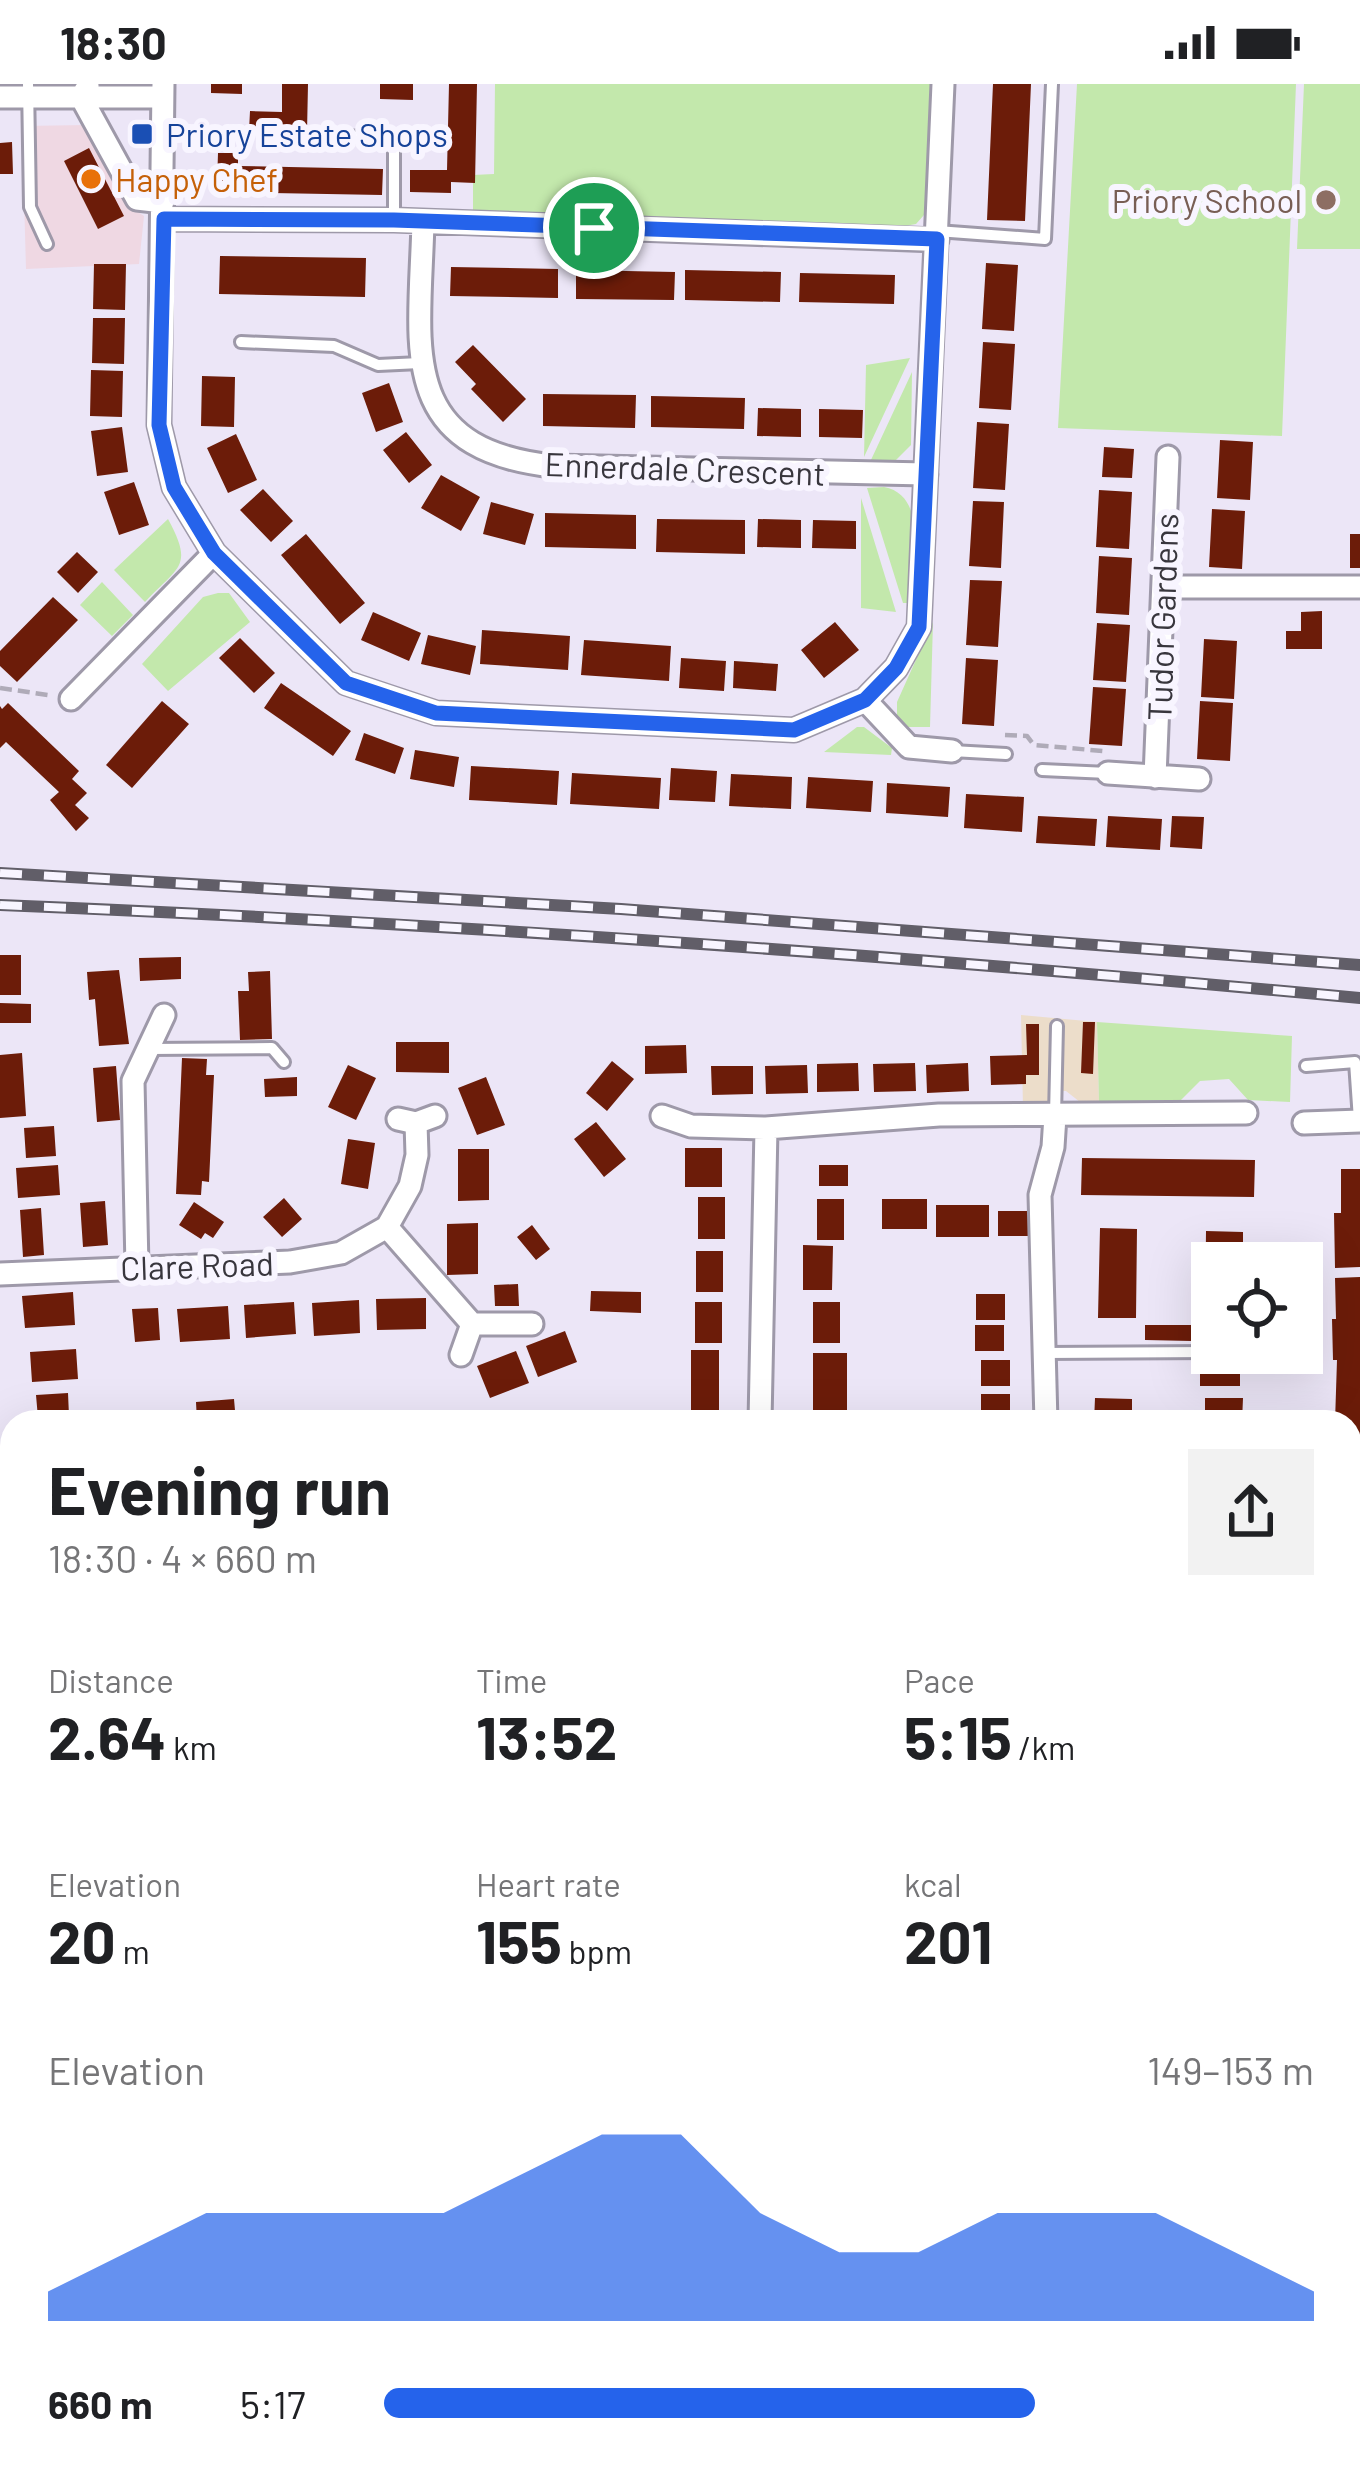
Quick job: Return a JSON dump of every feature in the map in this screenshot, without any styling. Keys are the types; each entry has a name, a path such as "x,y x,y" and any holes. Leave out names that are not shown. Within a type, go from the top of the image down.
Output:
{"street":[{"path":"0,97 28,90 162,90 159,425 174,487 214,553 346,683 436,713 794,730 865,700 896,668 919,627 943,84"},
{"path":"85,90 137,199 164,211 937,235"},
{"name":"Ennerdale Crescent","path":"423,222 420,363 438,413 473,445 510,461 553,466 926,474"},
{"name":"Tudor Gardens","path":"1155,777 1168,457"},
{"path":"71,699 214,553"},
{"path":"1165,587 1360,587"},
{"path":"865,700 909,747 952,751"},
{"path":"1108,773 1199,779"},
{"path":"137,1267 133,1081 164,1015"},
{"path":"662,1117 691,1126 766,1128 939,1115 1055,1116 1213,1103 1246,1113"},
{"path":"1046,1410 1040,1195 1053,1147 1055,1116"},
{"path":"416,1119 417,1155 410,1186 387,1227 472,1324 532,1324"},
{"path":"1304,1123 1359,1121"},
{"path":"760,1410 766,1128"},
{"name":"Clare Road","path":"0,1274 290,1262 341,1253 387,1227"},
{"path":"461,1355 472,1324"}],"lane":[{"path":"937,235 1045,239 1052,84"},
{"path":"28,90 30,207 47,244"},
{"path":"325,137 394,136 394,220"},
{"path":"241,342 334,346 379,365 420,363"},
{"path":"952,751 1006,754"},
{"path":"1042,770 1108,773"},
{"path":"1055,1116 1057,1026"},
{"path":"148,1049 272,1048 284,1062"},
{"path":"1306,1066 1355,1062 1359,1121"},
{"path":"1044,1353 1191,1352"}],"path":[{"path":"0,688 71,699"},
{"path":"989,734 1027,736 1034,745 1103,751 1108,773"}],"shaded area":[{"path":"87,125 130,207 144,216 139,264 26,269 22,126"},
{"path":"1021,1015 1097,1022 1099,1102 1080,1102 1066,1091 1057,1091 1051,1107 1023,1107"}],"green space":[{"path":"495,84 936,84 932,206 916,224 899,227 492,220 491,213 473,213 473,175 494,174"},
{"path":"1077,84 1296,84 1282,436 1058,428"},
{"name":"Priory School","path":"1304,84 1360,84 1360,249 1297,249"},
{"path":"910,358 864,457 866,365"},
{"path":"912,372 911,445 895,461 870,462"},
{"path":"884,487 899,493 913,518 908,603 903,603 867,488"},
{"path":"861,498 896,612 861,608"},
{"path":"168,519 180,547 179,565 145,602 114,570"},
{"path":"102,582 133,615 112,636 80,605"},
{"path":"229,593 250,622 168,691 142,664 203,597"},
{"path":"933,622 930,727 908,727 897,715 897,702"},
{"path":"857,727 864,727 892,748 891,755 824,752"},
{"path":"1097,1022 1292,1036 1290,1102 1248,1100 1229,1079 1200,1081 1181,1100 1099,1102"}],"building":[{"path":"211,84 242,84 242,94 211,93"},
{"path":"282,84 308,84 307,132 249,131 250,111 282,112"},
{"path":"380,84 413,84 413,100 380,99"},
{"path":"449,84 477,84 475,183 451,182 451,193 410,192 410,170 447,170"},
{"path":"993,84 1031,84 1025,221 987,220"},
{"path":"12,142 13,174 0,174 0,143"},
{"path":"89,148 124,216 98,229 64,161"},
{"path":"218,153 238,153 238,166 383,169 382,195 272,193 272,184 217,184"},
{"path":"220,256 366,258 365,297 219,294"},
{"path":"986,263 1018,265 1014,331 982,329"},
{"path":"94,264 126,264 125,310 93,309"},
{"path":"451,267 558,269 558,298 450,296"},
{"path":"576,270 675,272 674,300 576,299"},
{"path":"685,270 781,272 780,302 685,300"},
{"path":"800,273 895,275 894,304 799,302"},
{"path":"93,318 125,318 124,364 92,363"},
{"path":"983,342 1015,344 1011,410 979,408"},
{"path":"473,345 526,399 503,422 471,389 476,384 455,362"},
{"path":"91,370 123,371 122,417 90,416"},
{"path":"202,376 235,377 234,427 201,426"},
{"path":"389,383 403,422 376,432 362,393"},
{"path":"543,394 636,395 635,428 543,426"},
{"path":"651,396 745,398 744,429 651,427"},
{"path":"758,408 801,409 801,437 757,436"},
{"path":"819,409 863,410 862,438 819,437"},
{"path":"977,422 1009,424 1005,490 973,488"},
{"path":"122,427 128,472 97,476 91,431"},
{"path":"406,432 432,465 409,483 383,450"},
{"path":"236,434 257,480 228,493 207,448"},
{"path":"1220,440 1253,442 1250,500 1217,498"},
{"path":"1104,447 1134,449 1132,478 1102,477"},
{"path":"441,475 480,497 461,531 421,508"},
{"path":"134,482 149,525 119,535 104,492"},
{"path":"263,489 293,521 271,542 240,510"},
{"path":"1099,490 1132,492 1129,549 1096,547"},
{"path":"973,501 1004,502 1001,568 969,566"},
{"path":"491,502 534,514 525,545 483,534"},
{"path":"1212,509 1245,511 1242,569 1209,567"},
{"path":"545,513 636,515 636,549 545,547"},
{"path":"657,519 745,520 745,554 656,552"},
{"path":"758,519 801,520 801,548 757,547"},
{"path":"813,520 856,521 856,549 812,548"},
{"path":"306,534 365,603 340,624 281,555"},
{"path":"1350,534 1360,534 1360,568 1350,568"},
{"path":"77,552 98,572 78,593 57,572"},
{"path":"1099,556 1132,558 1129,615 1096,613"},
{"path":"970,580 1002,581 998,647 966,645"},
{"path":"53,597 78,620 17,682 0,666 0,651"},
{"path":"1322,611 1322,649 1286,649 1286,631 1301,631 1301,612"},
{"path":"373,612 421,633 409,661 361,640"},
{"path":"835,622 859,650 824,678 801,650"},
{"path":"1097,623 1130,625 1126,682 1093,680"},
{"path":"482,630 570,636 568,670 480,664"},
{"path":"428,635 476,646 470,675 421,664"},
{"path":"240,638 275,673 254,693 219,658"},
{"path":"1204,639 1237,641 1234,699 1201,697"},
{"path":"584,640 671,646 669,681 581,675"},
{"path":"681,658 726,661 724,691 679,688"},
{"path":"966,658 998,660 994,726 962,724"},
{"path":"734,661 778,664 776,691 733,688"},
{"path":"281,683 351,731 333,756 264,708"},
{"path":"1093,687 1126,689 1122,746 1089,744"},
{"path":"162,701 189,724 132,788 106,765"},
{"path":"1200,701 1233,703 1230,761 1197,759"},
{"path":"8,703 79,771 72,779 87,793 75,805 89,818 76,831 50,800 59,792 6,742 0,748 0,706"},
{"path":"364,733 404,748 395,774 355,760"},
{"path":"415,750 459,757 454,787 410,779"},
{"path":"471,766 559,771 557,805 469,800"},
{"path":"671,768 717,771 715,802 669,800"},
{"path":"572,773 661,778 659,809 570,804"},
{"path":"731,774 792,777 791,809 729,806"},
{"path":"808,777 873,781 871,812 806,808"},
{"path":"887,783 950,787 948,817 886,813"},
{"path":"966,794 1024,797 1022,832 964,828"},
{"path":"1038,816 1097,819 1095,846 1036,843"},
{"path":"1108,816 1162,819 1160,850 1106,847"},
{"path":"1172,816 1204,817 1202,849 1170,847"},
{"path":"0,955 21,955 21,995 0,995"},
{"path":"181,957 181,979 140,981 139,958"},
{"path":"119,970 129,1044 99,1046 87,972"},
{"path":"270,971 272,1039 240,1040 238,991 249,991 248,972"},
{"path":"0,1003 31,1004 31,1023 0,1023"},
{"path":"1083,1022 1095,1022 1093,1074 1081,1073"},
{"path":"1026,1024 1039,1024 1039,1075 1026,1075 1026,1084 991,1085 990,1056 1027,1055"},
{"path":"396,1042 449,1042 449,1073 396,1072"},
{"path":"686,1045 687,1073 645,1074 645,1046"},
{"path":"22,1053 26,1116 0,1118 0,1055"},
{"path":"182,1058 207,1059 206,1075 214,1075 209,1182 202,1181 201,1195 176,1194"},
{"path":"612,1061 634,1079 607,1111 586,1093"},
{"path":"858,1063 859,1091 817,1092 817,1064"},
{"path":"915,1063 916,1091 874,1092 873,1064"},
{"path":"968,1063 969,1091 927,1093 926,1065"},
{"path":"348,1065 376,1078 356,1120 328,1107"},
{"path":"807,1065 808,1093 766,1094 765,1066"},
{"path":"116,1066 120,1120 97,1122 93,1068"},
{"path":"711,1066 753,1066 753,1094 712,1095"},
{"path":"297,1077 297,1096 265,1097 264,1079"},
{"path":"486,1077 505,1125 477,1135 458,1088"},
{"path":"596,1122 626,1159 604,1177 574,1139"},
{"path":"54,1126 56,1156 26,1158 24,1128"},
{"path":"348,1139 375,1143 368,1189 341,1184"},
{"path":"685,1148 722,1148 722,1187 685,1187"},
{"path":"458,1149 489,1149 489,1200 458,1201"},
{"path":"1082,1158 1255,1160 1254,1197 1081,1195"},
{"path":"58,1165 60,1195 18,1198 16,1168"},
{"path":"819,1165 848,1165 848,1186 819,1186"},
{"path":"1341,1169 1360,1169 1360,1267 1335,1268 1334,1213 1341,1213"},
{"path":"698,1197 725,1197 725,1239 698,1239"},
{"path":"284,1198 302,1219 282,1237 263,1217"},
{"path":"817,1199 844,1199 844,1240 817,1240"},
{"path":"882,1199 927,1199 927,1229 882,1229"},
{"path":"105,1201 108,1245 83,1247 80,1203"},
{"path":"194,1202 224,1222 213,1238 205,1233 201,1239 179,1225"},
{"path":"936,1205 989,1205 989,1237 936,1237"},
{"path":"41,1208 44,1255 23,1257 20,1210"},
{"path":"998,1211 1029,1211 1029,1236 998,1236"},
{"path":"478,1223 478,1274 447,1275 447,1224"},
{"path":"532,1225 550,1249 536,1260 517,1237"},
{"path":"1100,1228 1137,1229 1136,1318 1098,1318"},
{"path":"1206,1231 1243,1232 1243,1242 1206,1242"},
{"path":"803,1245 833,1246 832,1290 803,1290"},
{"path":"696,1251 723,1251 723,1292 696,1292"},
{"path":"1360,1277 1360,1410 1335,1410 1335,1278"},
{"path":"518,1284 519,1306 495,1306 494,1285"},
{"path":"591,1291 641,1292 641,1313 590,1311"},
{"path":"73,1292 75,1325 25,1328 22,1296"},
{"path":"976,1294 1005,1294 1005,1320 976,1320"},
{"path":"426,1298 426,1329 377,1330 376,1299"},
{"path":"359,1300 360,1333 314,1336 312,1303"},
{"path":"294,1302 296,1334 246,1338 244,1305"},
{"path":"695,1302 722,1302 722,1343 695,1343"},
{"path":"813,1302 840,1302 840,1343 813,1343"},
{"path":"228,1306 230,1339 180,1342 177,1309"},
{"path":"158,1308 160,1340 135,1342 132,1309"},
{"path":"975,1325 1004,1325 1004,1351 975,1351"},
{"path":"1145,1325 1191,1325 1191,1341 1145,1340"},
{"path":"565,1331 577,1362 538,1377 526,1346"},
{"path":"76,1349 78,1379 32,1382 30,1352"},
{"path":"691,1350 719,1350 719,1410 691,1410"},
{"path":"516,1351 529,1383 490,1398 477,1366"},
{"path":"813,1353 847,1353 847,1410 813,1410"},
{"path":"981,1360 1010,1360 1010,1386 981,1386"},
{"path":"1200,1374 1240,1374 1240,1386 1200,1386"},
{"path":"68,1393 69,1410 37,1410 36,1395"},
{"path":"981,1394 1010,1394 1010,1410 981,1410"},
{"path":"1095,1398 1132,1399 1132,1410 1094,1410"},
{"path":"1205,1398 1243,1398 1242,1410 1205,1410"},
{"path":"234,1399 235,1410 196,1410 196,1402"}],"railway":[{"path":"0,873 621,909 1360,965"},
{"path":"0,905 680,942 1360,998"}],"place":[{"name":"Priory Estate Shops","path":"142,134"},
{"name":"Happy Chef","path":"91,179"},
{"name":"Priory School","path":"1326,200"}],"route":[{"path":"164,219 394,220 594,228 937,239 919,627 896,668 865,700 794,730 436,713 346,683 214,553 174,487 159,425 164,219"}]}
